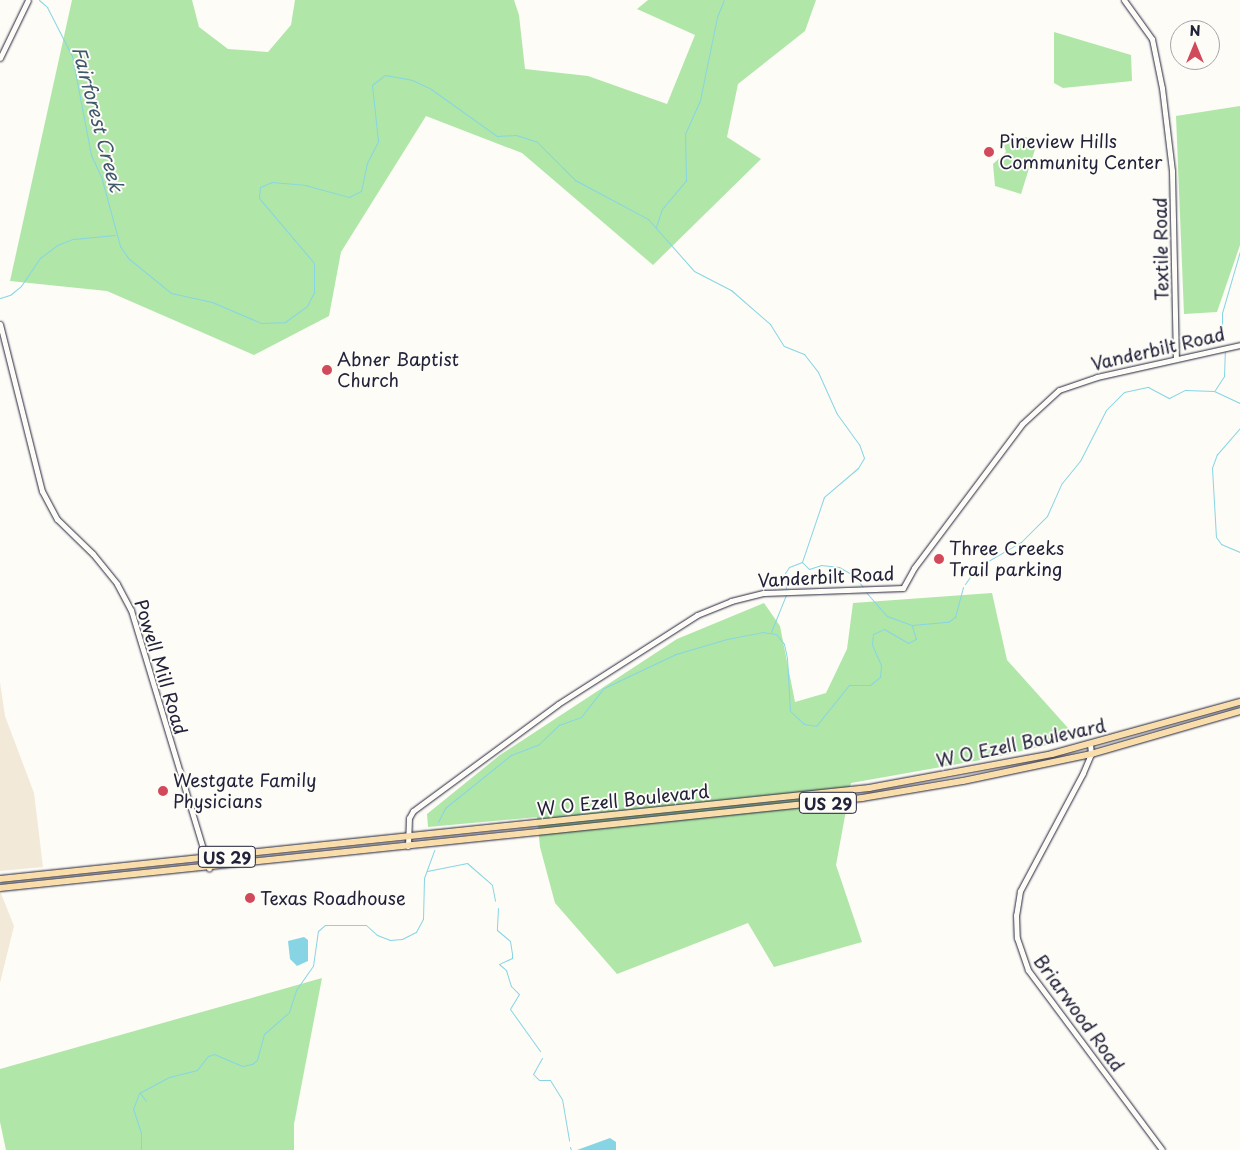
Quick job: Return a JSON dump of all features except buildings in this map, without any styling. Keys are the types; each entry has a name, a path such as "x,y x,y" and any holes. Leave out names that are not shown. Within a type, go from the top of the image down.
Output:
{"main road":[{"name":"W O Ezell Boulevard","path":"0,879 827,794 1006,764 1090,744 1240,702"},
{"name":"W O Ezell Boulevard","path":"0,888 209,868 829,802 1009,772 1091,754 1240,711"},
{"path":"1006,764 1009,772"},
{"path":"827,794 829,802"}],"street":[{"name":"Textile Road","path":"1124,0 1152,39 1162,88 1172,171 1176,358"},
{"path":"0,58 27,2"},
{"name":"Powell Mill Road","path":"0,324 42,491 57,519 93,554 128,601 209,868"},
{"name":"Vanderbilt Road","path":"408,846 409,818 413,810 522,728 635,653 711,608 746,596 790,591 903,588 914,568 1022,424 1051,396 1078,382 1176,358 1240,345"},
{"path":"1090,744 1091,754"},
{"name":"Briarwood Road","path":"1091,754 1020,891 1016,915 1017,938 1023,960 1035,980 1162,1150"}],"shaded area":[{"path":"0,682 5,716 34,793 43,867 0,871"},
{"path":"0,891 14,926 0,983"}],"green space":[{"path":"72,0 192,0 199,27 228,49 268,52 291,25 295,0 514,0 519,15 525,69 588,76 667,104 695,35 637,9 648,0 816,0 805,31 738,84 727,137 761,159 653,265 522,153 426,116 341,252 329,316 254,355 107,291 10,281"},
{"path":"1054,32 1131,55 1132,81 1063,88 1054,83"},
{"path":"1240,106 1240,245 1217,312 1184,314 1176,116"},
{"path":"1026,137 1037,143 1021,194 995,186 993,164 1006,152 1004,145"},
{"path":"992,593 1007,660 1077,738 992,758 851,783 836,865 862,942 774,967 748,923 617,974 555,903 540,847 537,817 428,827 427,814 500,755 677,639 764,603 780,626 795,702 826,693 847,649 853,603"},
{"path":"322,978 294,1124 294,1150 6,1150 0,1122 0,1069"}],"water":[{"path":"304,937 308,940 308,961 297,966 290,959 288,941"},
{"path":"610,1138 616,1142 616,1150 577,1150"}],"waterway":[{"name":"Fairforest Creek","path":"39,0 47,7 72,56 91,155 101,176 120,246 128,258 171,293 212,302 261,323 285,322 307,306 314,292 314,263 259,198 260,187 272,182 305,185 349,197 361,191 367,163 378,141 372,85 385,75 412,80 431,89 497,136 516,135 537,142 575,180 648,219 694,271 731,290 770,324 784,346 804,354 818,372 837,414 859,444 864,458 858,468 824,497 802,562 809,569 821,565 839,567 853,575 863,587"},
{"path":"656,227 662,209 686,180 685,134 700,100 717,17 724,0"},
{"path":"0,298 10,295 21,286 40,258 57,245 73,239 115,235"},
{"path":"1222,341 1222,313 1240,251"},
{"path":"1215,390 1224,376 1225,352"},
{"name":"Fairforest Creek","path":"965,584 976,568 1021,542 1047,516 1062,483 1080,461 1106,410 1124,392 1148,387 1169,398 1185,390 1214,391 1240,403"},
{"name":"Fairforest Creek","path":"1240,428 1217,454 1212,468 1216,537 1221,544 1240,552"},
{"path":"786,588 785,573 789,567 802,562"},
{"name":"Fairforest Creek","path":"865,591 887,616 912,625 948,622 955,617 963,587"},
{"path":"771,632 786,595"},
{"path":"438,822 445,808 511,755 539,744 559,725 581,717 604,688 676,654 727,639 762,632 776,634 784,644 787,658 790,711 804,724 816,726 849,685 870,685 880,677 881,665 872,645 873,634 884,629 908,643 916,639 912,626"},
{"path":"141,1150 141,1133 133,1109 139,1093 169,1077 197,1070 208,1056 214,1054 242,1066 252,1064 257,1060 264,1034 289,1012 296,990 313,966 318,931 325,925 366,925 377,935 390,940 402,939 416,932 423,919 424,878 434,850"},
{"path":"427,871 467,863 492,885 495,901"},
{"path":"498,908 497,930 510,941 512,953 512,958 499,964 506,970 511,986 519,994 510,1009 540,1051"},
{"path":"542,1058 533,1074 539,1080 550,1080 562,1099 569,1140"},
{"path":"140,1093 146,1101"}],"place":[{"name":"Pineview Hills Community Center","path":"989,152"},
{"name":"Abner Baptist Church","path":"327,370"},
{"name":"Three Creeks Trail parking","path":"939,559"},
{"name":"Westgate Family Physicians","path":"163,791"},
{"name":"Texas Roadhouse","path":"250,898"}]}
